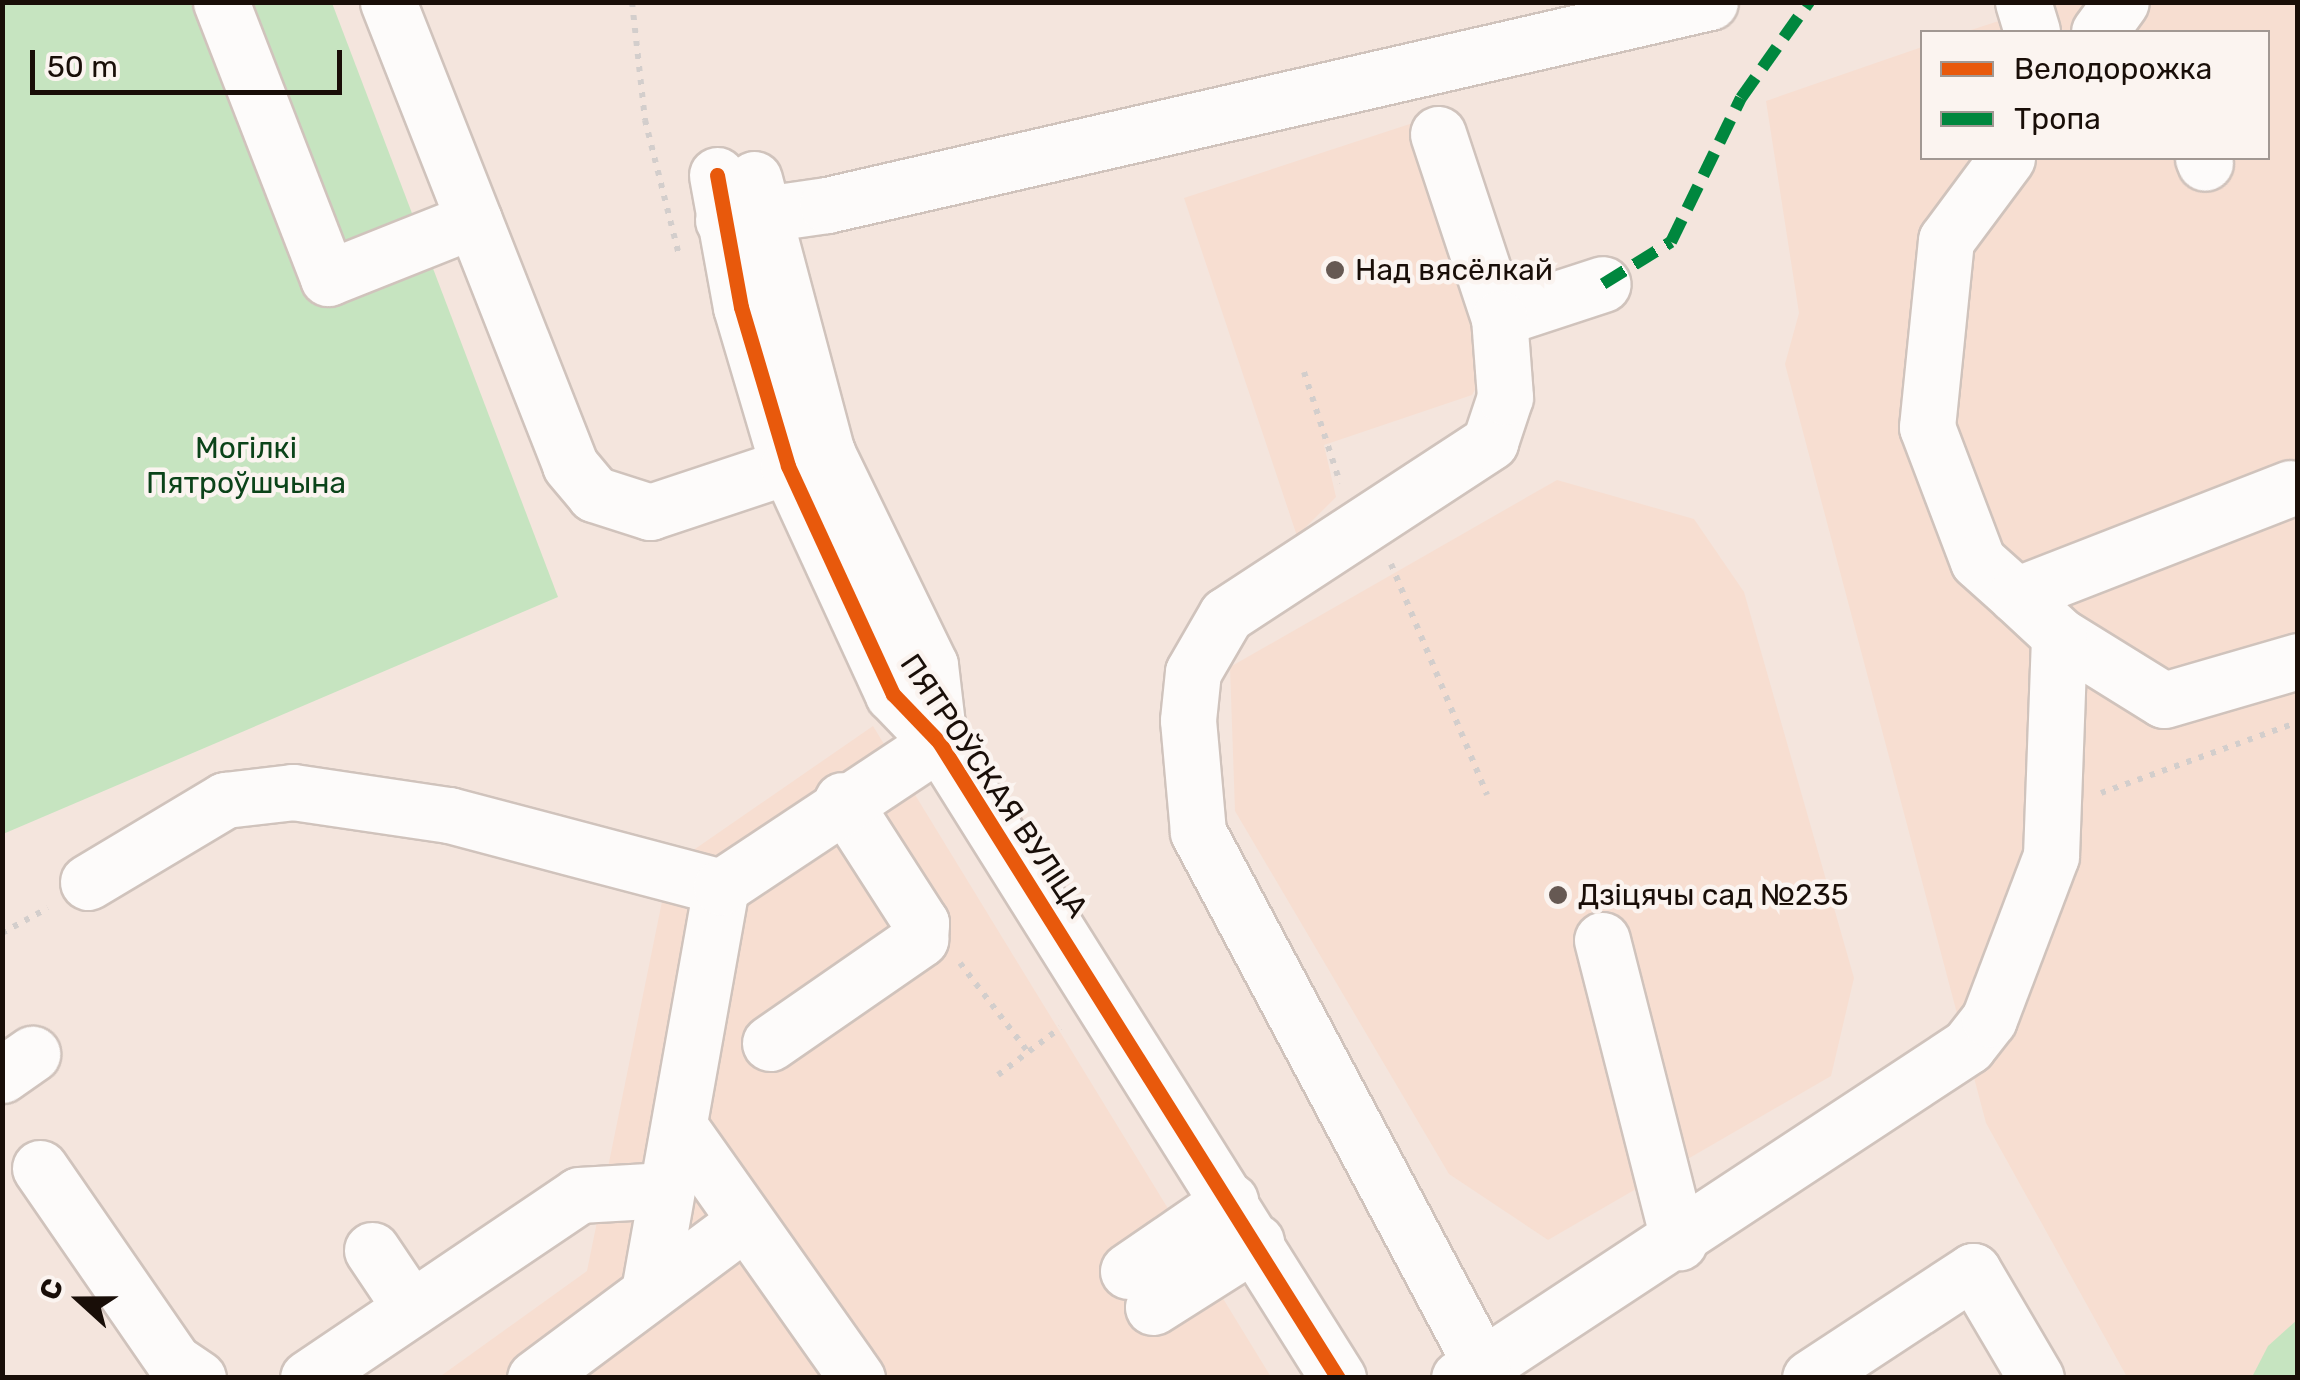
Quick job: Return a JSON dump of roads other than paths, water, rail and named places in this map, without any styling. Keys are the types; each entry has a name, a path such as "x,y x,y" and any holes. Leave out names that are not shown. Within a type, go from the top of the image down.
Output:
{"street":[{"path":"221,2 328,278 474,220"},
{"path":"388,2 570,465 594,494 650,512 807,460"},
{"name":"ПЯТРОЎСКАЯ ВУЛІЦА","path":"1338,1378 939,742 892,694 807,460 739,195 1710,2"},
{"path":"2023,2 2031,30"},
{"path":"2100,30 2121,2"},
{"path":"1438,134 1499,318 1505,397 1490,442 1226,615 1205,644 1188,720 1198,832 1470,1372 1680,1242 1968,1046 1997,1002 2042,888 2052,810 2059,635"},
{"path":"2006,160 1946,240 1928,427 1978,561 2059,635 2164,700 2298,661"},
{"path":"1499,318 1604,284"},
{"path":"2016,596 2290,488"},
{"path":"648,1290 721,887 842,800 939,742"},
{"path":"88,882 226,800 293,792 450,815 721,887"},
{"path":"770,1043 920,939 921,922 842,800"},
{"path":"1602,940 1680,1242"},
{"path":"679,1126 857,1378"},
{"path":"40,1168 174,1362 198,1378"},
{"path":"308,1378 579,1194 666,1190"},
{"path":"536,1378 648,1290 744,1222"},
{"path":"1141,1289 1243,1222"},
{"path":"372,1250 411,1308"},
{"path":"1810,1378 1973,1271 2036,1378"}],"place":[{"name":"Над вясёлкай","path":"1335,270"},
{"name":"Дзіцячы сад №235","path":"1558,895"}],"park label":[{"name":"Могілкі Пятроўшчына","path":"246,465"}]}
